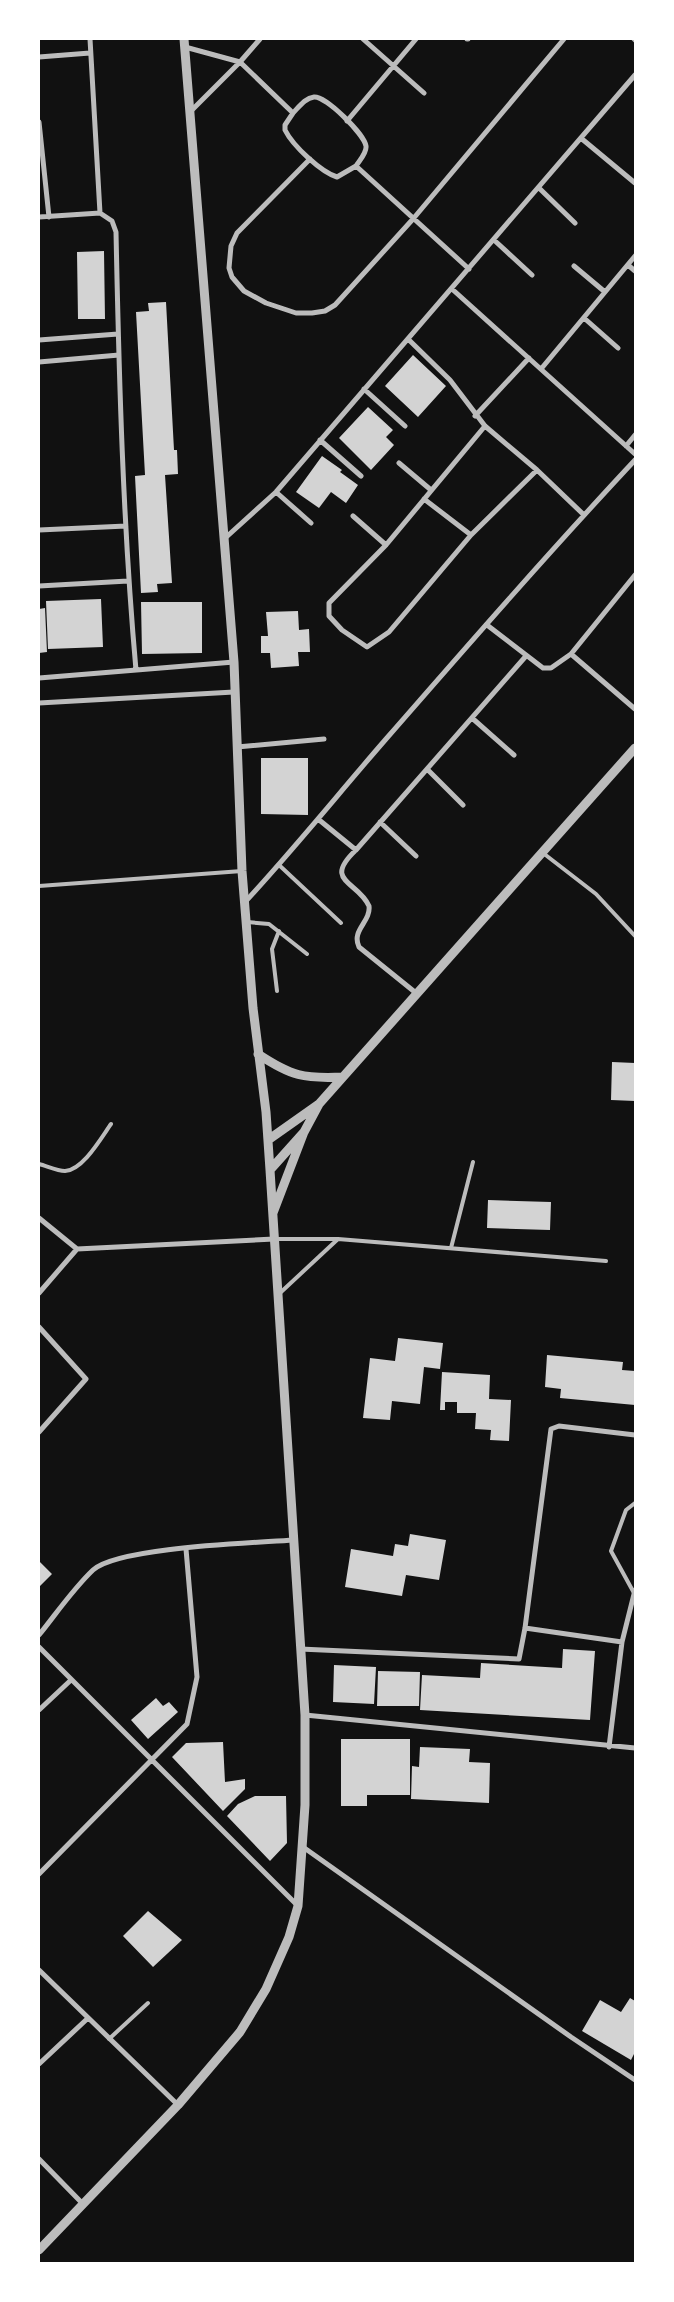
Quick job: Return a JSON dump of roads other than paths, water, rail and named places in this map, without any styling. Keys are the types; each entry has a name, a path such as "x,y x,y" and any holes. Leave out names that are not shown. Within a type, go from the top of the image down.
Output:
{"street":[{"path":"90,39 100,213"},
{"path":"191,110 240,62 260,39"},
{"path":"363,39 424,93"},
{"path":"346,121 416,39"},
{"path":"310,159 234,238 229,268 232,277 244,291 266,303 296,313 325,311 335,305 413,219 564,39"},
{"path":"39,2250 178,2105 240,2032 266,1989 285,1946 298,1906 303,1846 305,1716 268,1140 253,1008 246,902 242,871 234,662 185,43 240,62 293,113"},
{"path":"39,57 90,53"},
{"path":"224,540 276,492 635,76"},
{"path":"318,97 329,102 361,136 366,147 356,166 337,178 331,176 310,159 285,130 285,126 293,113 306,100 318,97"},
{"path":"39,122 48,217"},
{"path":"582,138 635,182"},
{"path":"356,166 469,269"},
{"path":"539,188 575,223"},
{"path":"39,217 100,213 112,221 116,232 118,334 128,581 136,670"},
{"path":"494,240 532,275"},
{"path":"541,369 635,256"},
{"path":"628,265 635,271"},
{"path":"574,266 606,292"},
{"path":"452,289 635,454"},
{"path":"584,318 618,348"},
{"path":"39,340 118,334"},
{"path":"408,339 450,380 475,416 537,470 584,515"},
{"path":"39,362 119,355"},
{"path":"475,416 529,358"},
{"path":"364,389 405,426"},
{"path":"485,426 386,544 328,607 329,616 342,630 367,647 389,632 471,535 537,470"},
{"path":"626,446 635,435"},
{"path":"320,440 361,476"},
{"path":"246,902 486,624 635,460"},
{"path":"399,463 431,490"},
{"path":"276,492 311,523"},
{"path":"424,499 471,535"},
{"path":"352,516 386,544"},
{"path":"39,530 126,526"},
{"path":"486,624 526,656 547,668 559,663 571,654 635,575"},
{"path":"39,586 128,581"},
{"path":"571,654 635,709"},
{"path":"416,993 359,947 356,940 357,933 369,914 369,906 345,880 341,871 344,861 356,850 526,656"},
{"path":"39,678 234,662"},
{"path":"39,702 234,692"},
{"path":"472,718 514,755"},
{"path":"237,747 324,739"},
{"path":"268,1140 319,1104 635,748"},
{"path":"427,769 463,804"},
{"path":"318,820 356,850"},
{"path":"380,822 416,856"},
{"path":"258,1054 291,1074 320,1078 343,1077"},
{"path":"272,1216 304,1132 319,1104"},
{"path":"270,1170 304,1132"},
{"path":"39,1218 77,1249 274,1239"},
{"path":"39,1293 77,1249"},
{"path":"39,1327 86,1379 39,1432"},
{"path":"300,1649 515,1660 521,1656 551,1429 559,1426 635,1435"},
{"path":"39,1635 94,1569 114,1560 145,1553 293,1540"},
{"path":"39,1874 187,1724 197,1676 186,1549"},
{"path":"609,1747 622,1642 635,1592"},
{"path":"525,1628 622,1642"},
{"path":"39,1647 298,1906"},
{"path":"39,1710 71,1680"},
{"path":"305,1716 609,1747 635,1748"},
{"path":"303,1846 571,2037 635,2080"},
{"path":"39,1970 87,2019 178,2105"},
{"path":"39,2064 87,2019"},
{"path":"39,2159 82,2203"}],"lane":[{"path":"542,852 596,894 635,936"},
{"path":"279,865 341,923"},
{"path":"39,886 242,871"},
{"path":"247,922 269,924 307,954"},
{"path":"277,991 272,949 279,931"},
{"path":"39,1164 60,1171 74,1169 111,1124"},
{"path":"451,1248 473,1162"},
{"path":"274,1239 338,1239 606,1261"},
{"path":"278,1294 298,1278 338,1239"},
{"path":"635,1503 626,1510 611,1551 635,1592"},
{"path":"109,2039 148,2003"}]}
